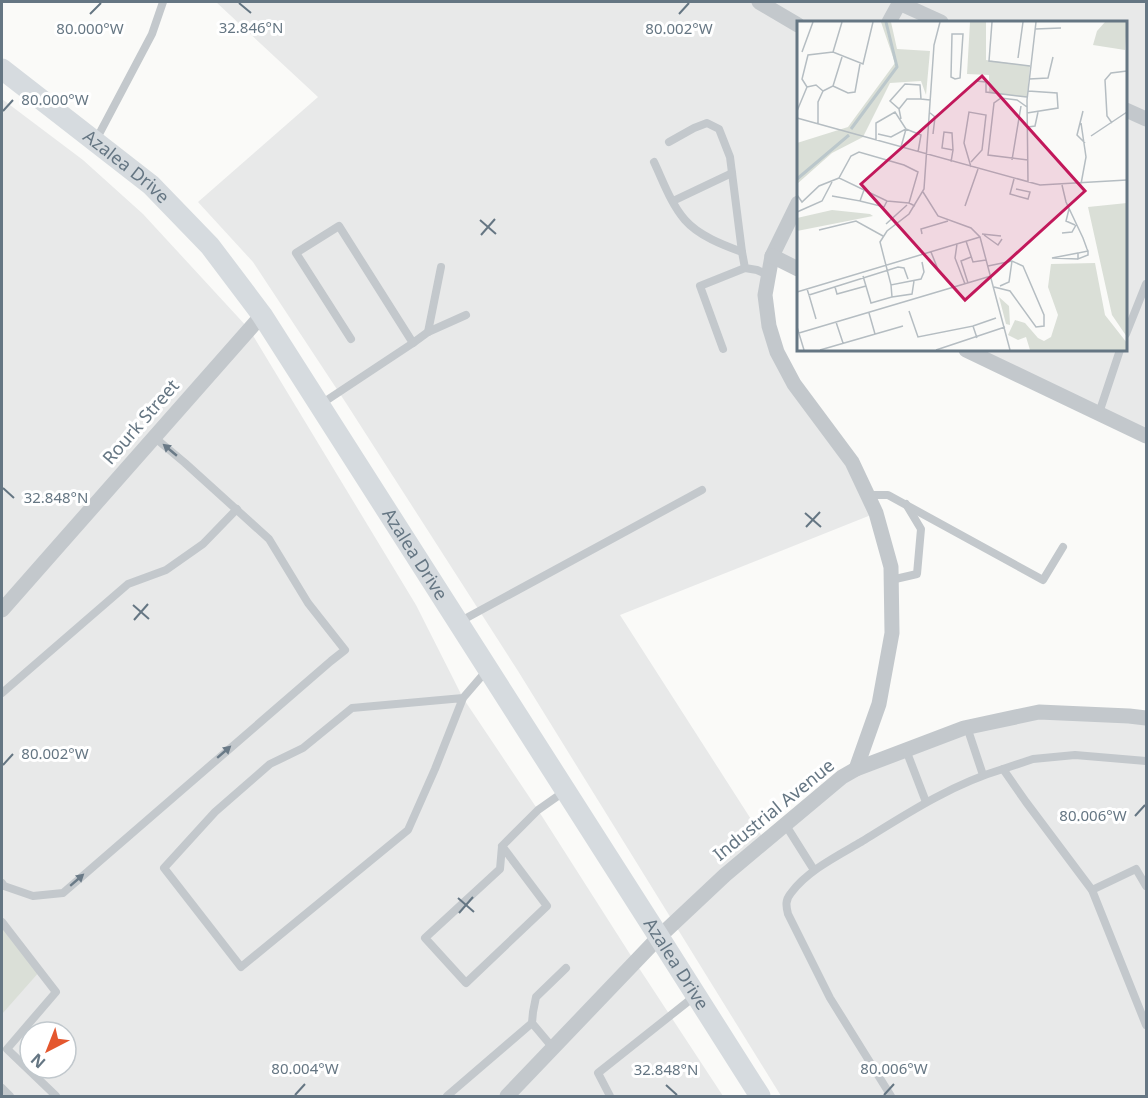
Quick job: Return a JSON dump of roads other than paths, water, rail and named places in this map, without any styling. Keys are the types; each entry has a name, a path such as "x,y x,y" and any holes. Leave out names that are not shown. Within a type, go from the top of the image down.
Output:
{"street":[{"path":"759,2 797,23"},
{"path":"890,21 899,2 939,21"},
{"name":"Azalea Drive","path":"2,69 151,185 210,246 262,315 759,1096"},
{"path":"1127,111 1146,119"},
{"path":"797,205 772,256 765,295 769,326 777,352 794,384 852,462 876,513 891,567 892,633 879,704 856,769"},
{"path":"772,256 797,268"},
{"name":"Rourk Street","path":"2,610 262,315"},
{"path":"968,351 1146,436"},
{"name":"Industrial Avenue","path":"507,1096 659,937 725,875 842,777 856,769 967,727 1039,712 1146,718"}],"lane":[{"path":"95,141 152,34 163,2"},
{"path":"669,142 707,123 719,129 730,157 745,268"},
{"path":"654,162 676,208 685,220 704,235 742,252"},
{"path":"673,201 732,173"},
{"path":"351,339 296,253 338,226 413,343"},
{"path":"428,332 441,267"},
{"path":"723,349 700,286 745,268 768,275"},
{"path":"1127,329 1146,284"},
{"path":"320,405 428,332 465,315"},
{"path":"1099,413 1120,351"},
{"path":"2,883 4,886 33,896 63,893 345,650 308,603 269,539 185,462 154,437"},
{"path":"458,622 702,490"},
{"path":"868,495 888,495 1043,580 1063,548"},
{"path":"891,580 917,574 921,529 906,504"},
{"path":"2,693 128,584 166,570 203,544 237,509"},
{"path":"463,698 352,708 303,748 270,764 215,812 164,868 241,967 408,830 463,698 488,669"},
{"path":"967,727 983,775"},
{"path":"906,750 926,802"},
{"path":"891,1096 830,998 788,914 786,902 790,893 814,870 926,802 983,775 1033,759 1075,754 1146,761"},
{"path":"1003,769 1092,890 1146,1025"},
{"path":"502,846 547,906 466,983 425,938 500,868 502,846 538,810 566,790"},
{"path":"786,824 814,870"},
{"path":"1092,890 1136,869 1146,886"},
{"path":"2,922 56,992 4,1051 56,1096"},
{"path":"447,1096 532,1023 536,998 566,968"},
{"path":"609,1096 598,1073 696,995"},
{"path":"532,1023 553,1048"},
{"path":"2,1088 10,1096"}]}
